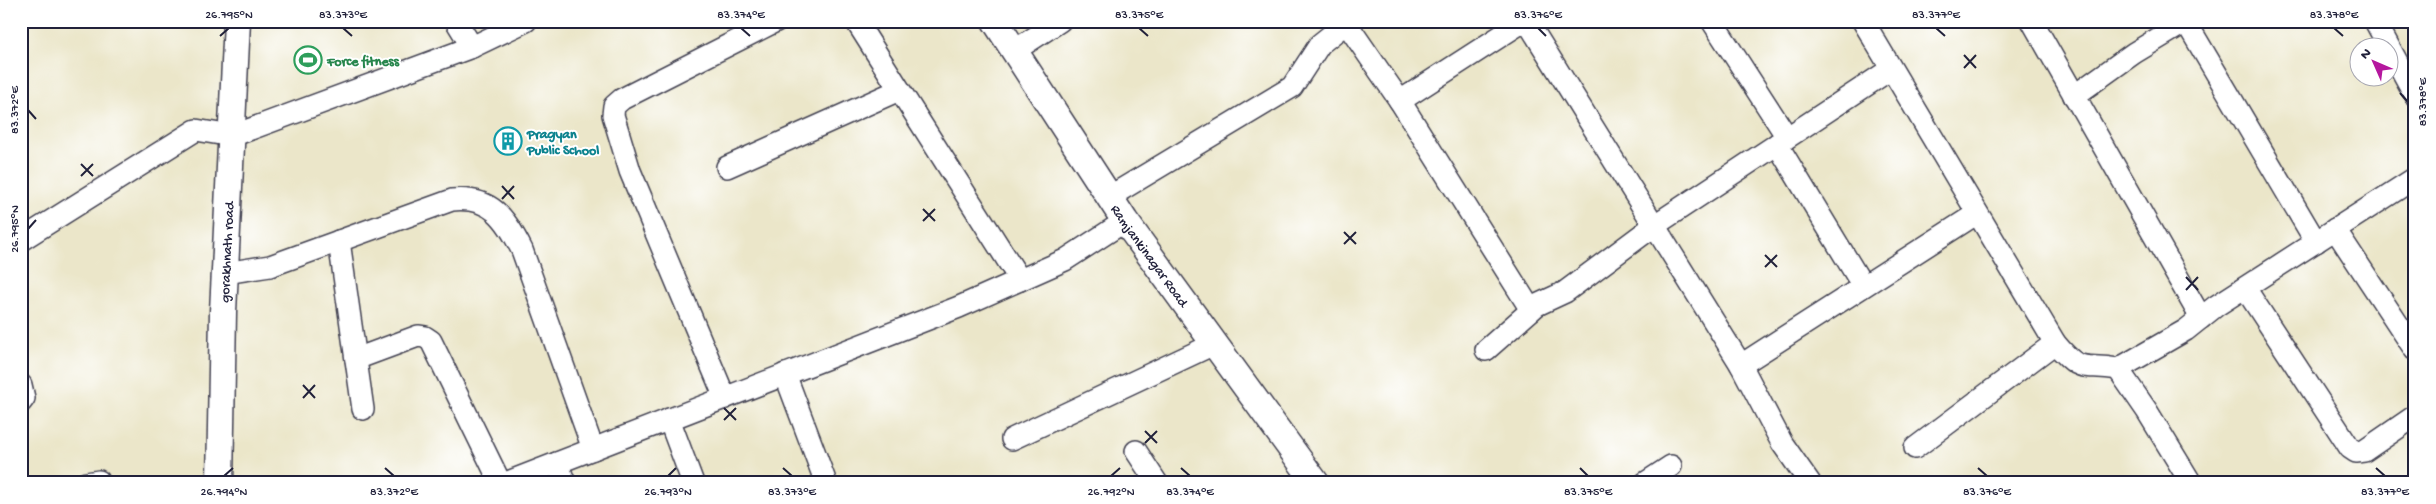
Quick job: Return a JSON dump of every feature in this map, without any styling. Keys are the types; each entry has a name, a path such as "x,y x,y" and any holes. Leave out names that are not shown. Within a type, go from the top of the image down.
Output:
{"street":[{"name":"gorakhnath road","path":"220,483 225,273 237,21"},
{"path":"456,21 472,47"},
{"path":"21,240 196,130 232,136 472,47 526,21"},
{"path":"725,398 630,171 613,115 614,106 622,99 776,21"},
{"path":"856,21 1020,280"},
{"name":"Ramjankinagar Road","path":"995,21 1125,221 1316,483"},
{"path":"1014,51 1060,21"},
{"path":"1400,100 1525,21 1655,225 1741,365 1782,444 1810,483"},
{"path":"1712,21 1782,140 1863,286"},
{"path":"1862,21 2055,343 2069,360 2084,368 2103,366 2118,369 2186,330 2245,288 2415,178"},
{"path":"2032,21 2201,318"},
{"path":"2375,21 2415,95"},
{"path":"2074,96 2134,53 2186,22 2316,242"},
{"path":"1109,197 1292,87 1320,44 1340,28 1346,28 1352,30 1400,100 1530,310"},
{"path":"1486,350 1537,304 1565,292 1655,225 1891,69"},
{"path":"727,167 899,90"},
{"path":"225,273 270,266 452,200 472,199 494,210 512,229 522,250 593,449"},
{"path":"1741,365 1976,214"},
{"path":"356,359 418,336 425,337 431,342 498,478 503,482 557,463 959,307 1065,260 1125,221"},
{"path":"2335,229 2415,350"},
{"path":"339,241 363,409"},
{"path":"2245,288 2350,448 2356,452 2364,451 2415,416"},
{"path":"1915,448 2055,343"},
{"path":"1012,439 1214,344"},
{"path":"2118,369 2148,411 2192,483"},
{"path":"785,374 826,483"},
{"path":"21,385 24,398 21,402"},
{"path":"670,419 693,483"},
{"path":"1136,450 1157,483"},
{"path":"557,463 565,483"},
{"path":"1644,483 1671,466"}],"place":[{"name":"Force fitness","path":"308,60"},
{"name":"Pragyan Public School","path":"508,141"}]}
